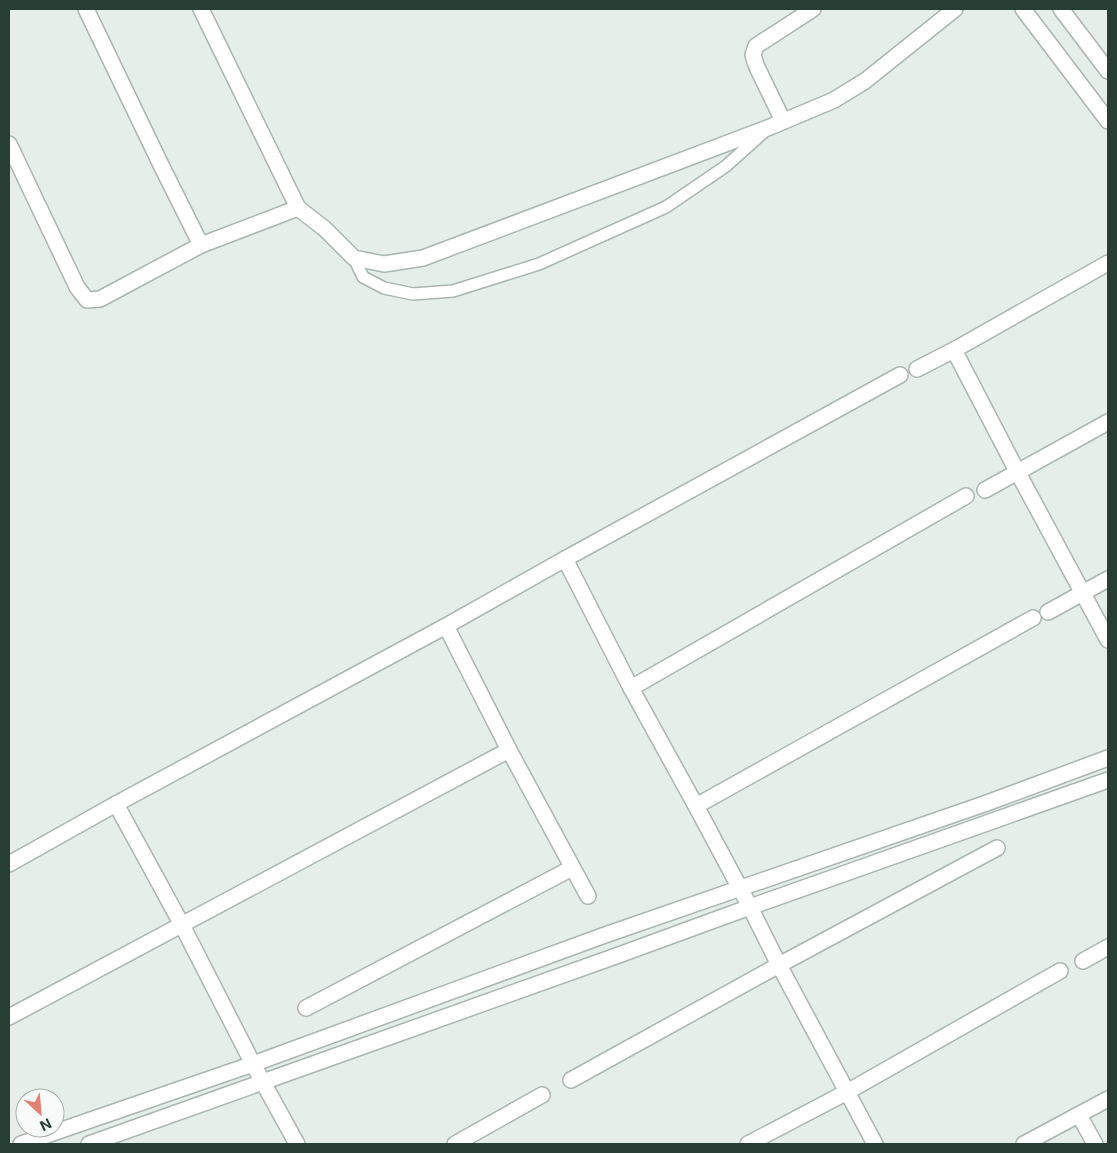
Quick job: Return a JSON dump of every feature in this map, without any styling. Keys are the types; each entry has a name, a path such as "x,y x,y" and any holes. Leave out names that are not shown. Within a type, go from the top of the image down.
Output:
{"street":[{"path":"86,9 201,245"},
{"path":"201,9 298,208 326,229 354,258 384,264 423,258 777,124 834,100 864,81 955,9"},
{"path":"777,124 753,55 756,46 813,9"},
{"path":"1023,9 1108,121"},
{"path":"1061,9 1108,71"},
{"path":"9,144 77,287 87,300 100,299 201,245 298,208"},
{"path":"917,369 954,350 1108,262"},
{"path":"954,350 1108,640"},
{"path":"9,864 116,804 446,626 900,375"},
{"path":"985,490 1108,422"},
{"path":"631,688 966,496"},
{"path":"565,559 631,688 740,888 779,966 875,1144"},
{"path":"1048,612 1108,579"},
{"path":"696,806 1033,618"},
{"path":"446,626 509,750 588,896"},
{"path":"9,1018 509,750"},
{"path":"21,1144 253,1064 605,935 984,804 1108,758"},
{"path":"89,1144 1108,780"},
{"path":"116,804 297,1144"},
{"path":"571,1080 997,848"},
{"path":"306,1008 572,868"},
{"path":"1083,961 1108,947"},
{"path":"748,1144 847,1092 1060,971"},
{"path":"455,1144 542,1095"},
{"path":"1024,1144 1108,1099"},
{"path":"1079,1115 1095,1144"}],"lane":[{"path":"354,258 363,277 384,288 413,294 453,291 539,264 666,207 726,166 777,124"}]}
